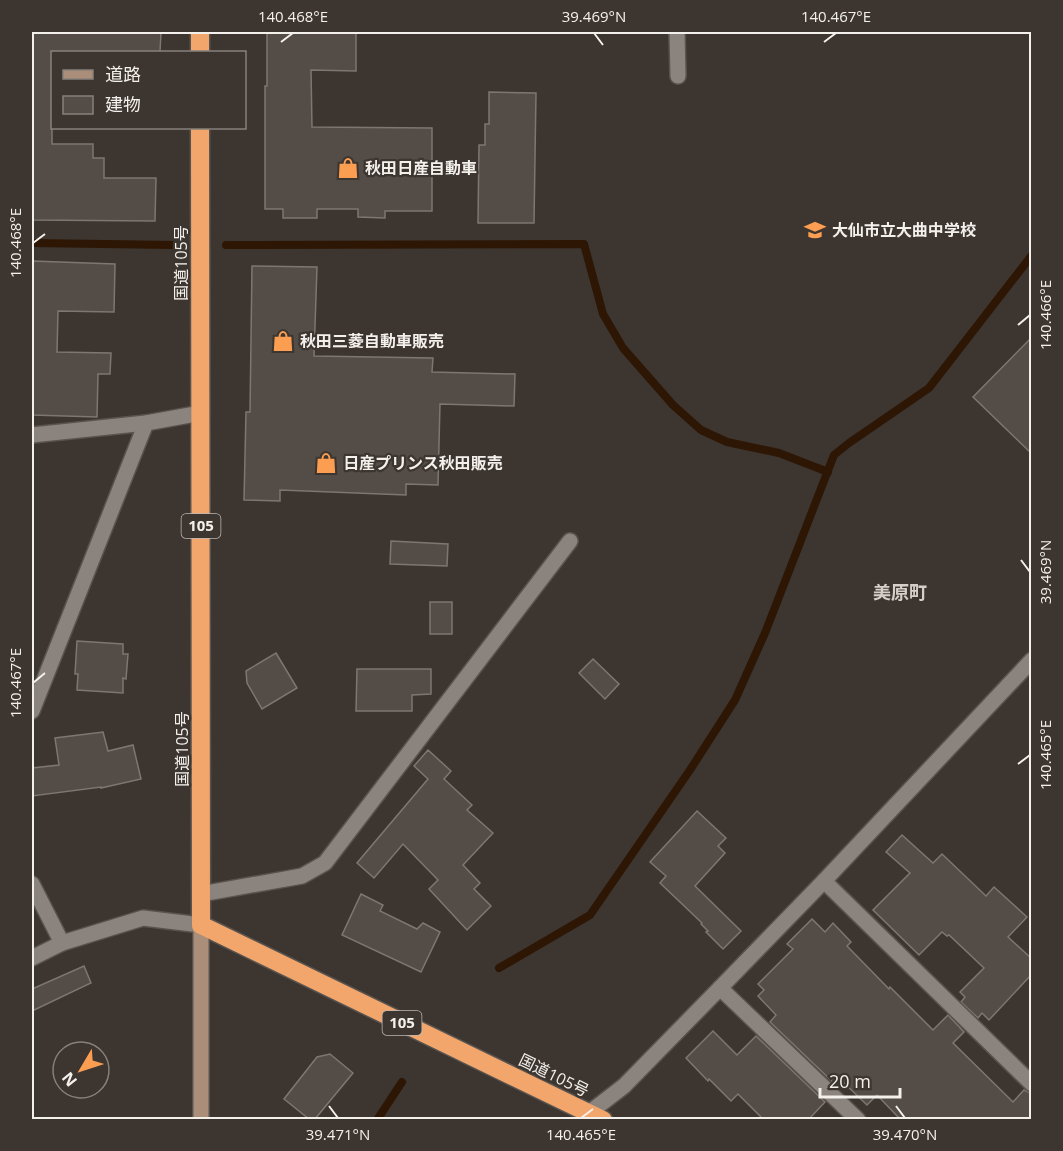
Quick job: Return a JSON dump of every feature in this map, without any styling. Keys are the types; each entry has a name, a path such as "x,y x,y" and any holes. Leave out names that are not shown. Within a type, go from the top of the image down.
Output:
{"highway":[{"path":"200,32 200,51"},
{"name":"国道105号","path":"200,129 201,925 592,1117"}],"street":[{"path":"677,32 678,76"},
{"path":"32,435 146,423 201,412"},
{"path":"32,711 146,423"},
{"path":"201,894 302,876 325,863 570,541"},
{"path":"592,1117 824,881 1032,660"},
{"path":"824,881 1032,1084"},
{"path":"32,884 62,943"},
{"path":"32,958 62,943 143,918 201,925 201,1119"},
{"path":"720,988 858,1119"}],"building":[{"path":"32,32 161,32 160,51 51,51 52,144 93,144 93,158 104,158 104,178 156,178 155,221 32,220"},
{"name":"秋田日産自動車","path":"267,32 356,32 356,71 311,70 312,127 432,128 432,211 385,211 385,218 358,217 358,209 317,209 317,218 283,218 283,209 265,209"},
{"path":"489,92 536,93 534,223 478,223 479,145 485,145 485,124 489,124"},
{"path":"32,261 115,264 114,312 58,311 57,352 111,353 110,374 98,374 97,417 32,415"},
{"path":"252,266 317,267 314,356 433,358 432,372 515,374 514,406 440,404 438,485 406,484 406,495 280,490 280,501 244,500 246,412 250,412"},
{"path":"1032,337 1032,454 973,397"},
{"path":"391,541 448,544 447,566 390,564"},
{"path":"430,602 452,602 452,634 430,634"},
{"path":"77,641 123,644 123,654 128,654 126,679 123,678 123,693 77,690 78,674 75,674"},
{"path":"276,653 297,688 262,709 247,683 246,671"},
{"path":"593,659 619,684 605,699 579,673"},
{"path":"357,669 431,669 431,694 412,695 412,711 356,711"},
{"path":"103,732 108,751 133,745 141,779 101,788 32,796 32,768 59,765 55,738"},
{"path":"428,750 451,771 444,779 472,805 467,810 493,833 463,865 480,883 474,889 491,906 467,930 429,889 438,880 403,844 374,878 357,863 428,779 414,766"},
{"path":"697,811 726,838 718,846 725,853 695,886 741,931 723,949 706,932 708,931 702,923 660,883 666,876 650,862"},
{"path":"902,835 933,863 942,854 986,896 994,887 1027,917 1008,937 1032,959 1032,974 989,1020 982,1013 978,1018 961,1002 965,997 960,992 984,968 949,935 942,932 919,955 873,910 910,873 886,852"},
{"path":"361,894 383,905 380,911 417,929 423,923 440,932 421,972 342,935"},
{"path":"812,919 825,932 833,923 851,942 847,946 933,1030 948,1015 964,1032 953,1043 1013,1102 1024,1090 1032,1094 1032,1119 900,1119 877,1095 867,1105 844,1083 839,1088 770,1022 776,1015 758,996 764,990 758,984 793,949 787,944"},
{"path":"84,966 91,983 32,1011 32,989"},
{"path":"713,1031 737,1055 756,1036 825,1102 809,1119 763,1119 738,1094 731,1101 686,1058"},
{"path":"330,1054 353,1073 315,1119 309,1119 284,1099 317,1057"}],"waterway":[{"path":"32,243 175,245"},
{"path":"226,245 584,244 603,314 623,348 673,405 701,430 727,442 779,453 828,472"},
{"path":"499,968 590,915 690,770 735,700 765,633 834,455 929,388 1032,255"},
{"path":"377,1120 402,1082"}],"place":[{"name":"秋田日産自動車","path":"348,168"},
{"name":"大仙市立大曲中学校","path":"815,230"},
{"name":"秋田三菱自動車販売","path":"283,341"},
{"name":"日産プリンス秋田販売","path":"326,463"}],"district":[{"name":"美原町","path":"900,593"}]}
